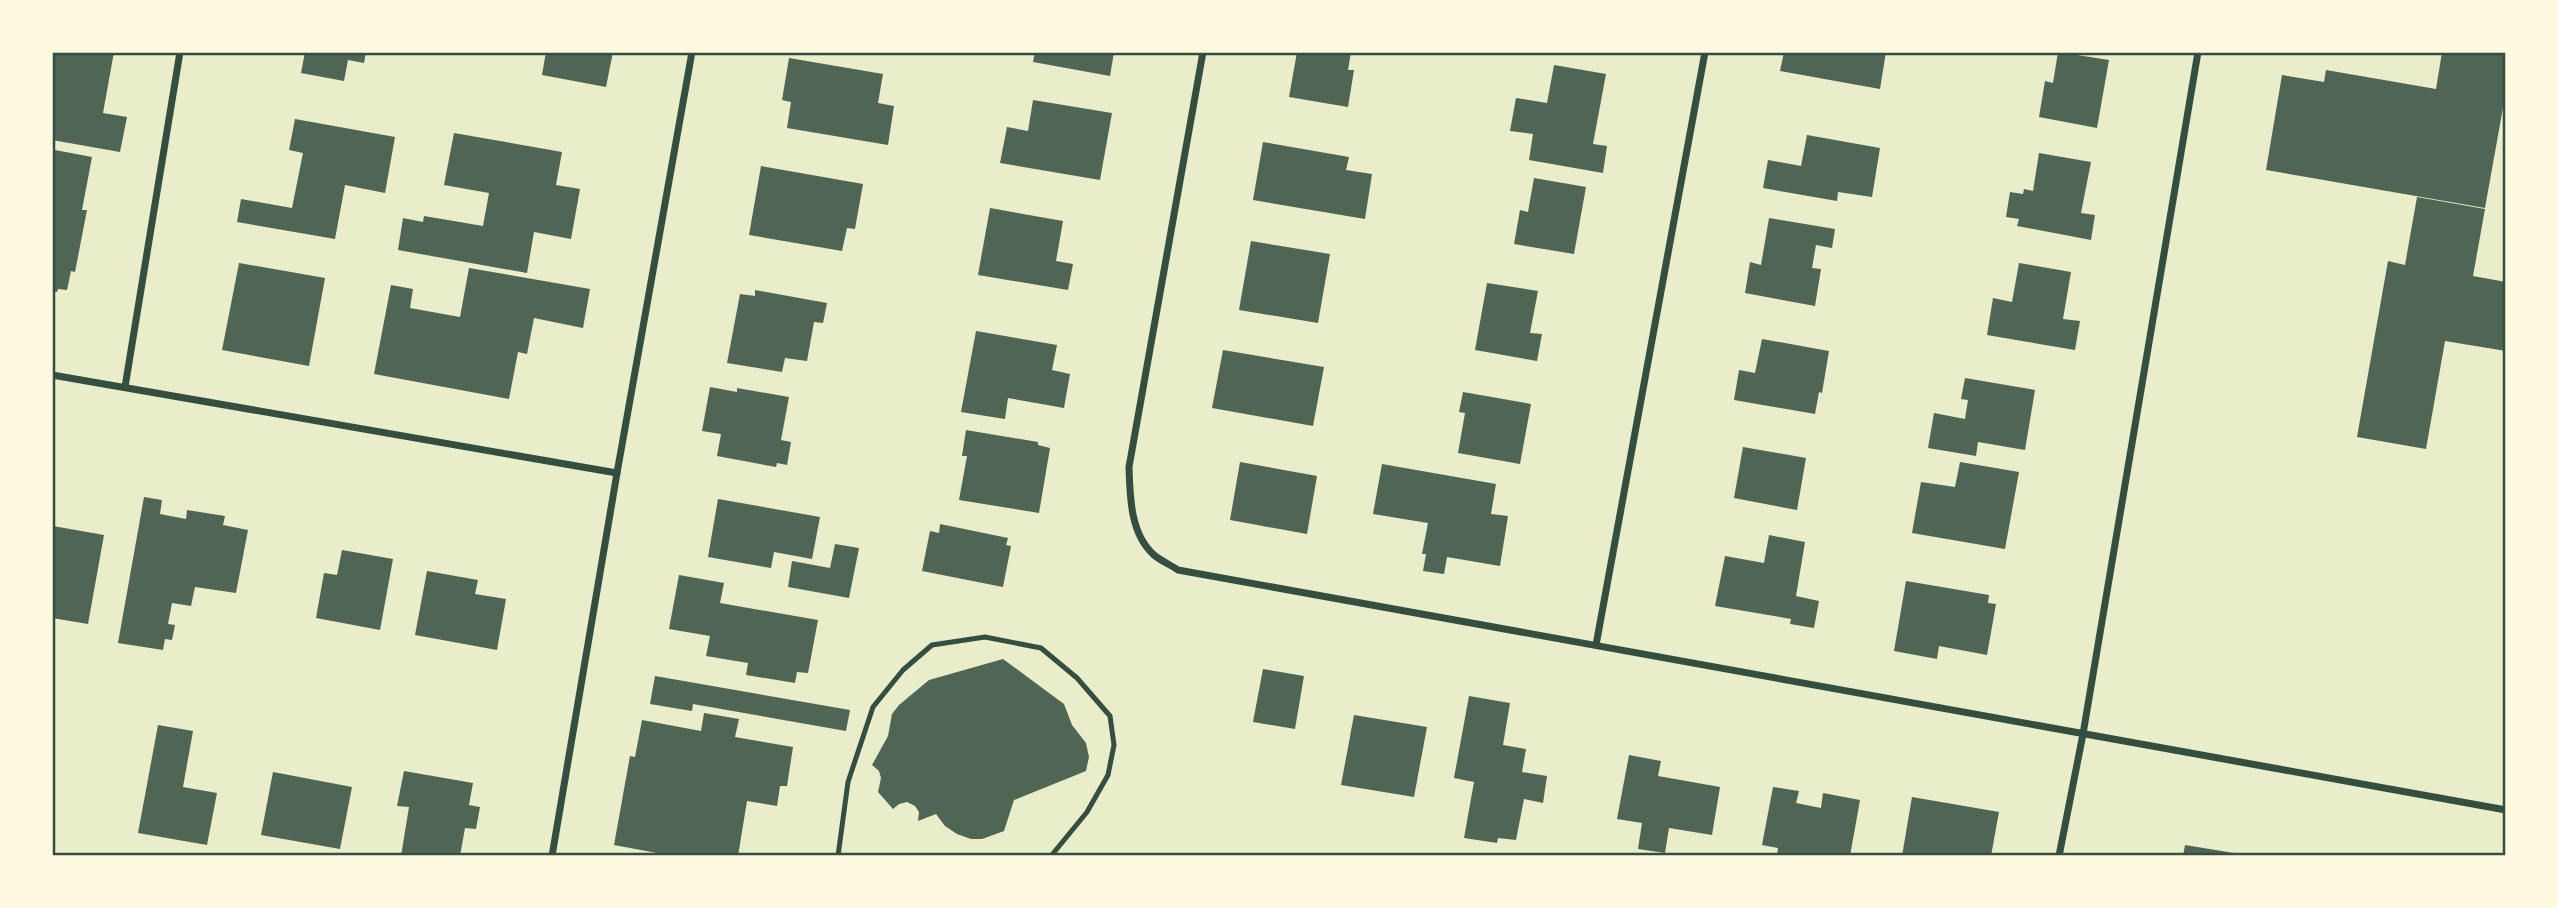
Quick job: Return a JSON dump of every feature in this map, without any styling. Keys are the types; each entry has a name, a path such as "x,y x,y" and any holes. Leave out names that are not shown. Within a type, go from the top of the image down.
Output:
{"street":[{"path":"125,387 180,52"},
{"path":"552,856 692,52"},
{"path":"1203,52 1129,467 1130,495 1141,538 1154,556 1178,570 2505,810"},
{"path":"1596,645 1705,52"},
{"path":"2059,856 2083,734 2198,52"},
{"path":"52,375 617,473"}],"lane":[{"path":"838,856 848,782 873,707 903,670 932,645 985,636 1041,648 1077,678 1110,716 1114,745 1108,775 1087,811 1051,856"}],"building":[{"path":"52,52 114,52 103,113 127,117 120,152 52,140"},
{"path":"305,52 366,52 364,63 348,60 344,81 301,73"},
{"path":"546,52 613,52 606,87 542,75"},
{"path":"1035,52 1114,52 1110,76 1033,62"},
{"path":"1297,52 1351,52 1348,70 1354,70 1348,107 1289,97"},
{"path":"1784,52 1886,52 1880,89 1780,71"},
{"path":"2058,52 2109,60 2097,128 2039,117 2045,81 2053,83"},
{"path":"2442,52 2506,52 2506,91 2485,208 2266,170 2282,75 2324,82 2326,70 2436,89"},
{"path":"789,58 883,74 878,103 894,106 888,145 787,128 791,102 782,100"},
{"path":"1554,65 1606,74 1593,144 1607,146 1603,173 1529,160 1533,134 1510,131 1516,98 1547,103"},
{"path":"1033,100 1112,113 1100,180 1000,163 1007,127 1028,131"},
{"path":"295,119 395,137 385,193 345,185 335,239 237,222 241,199 292,208 303,153 289,150"},
{"path":"454,133 562,152 556,185 580,189 571,239 534,232 527,273 398,250 403,218 423,222 424,216 483,226 489,193 444,185"},
{"path":"1807,135 1880,148 1872,197 1838,192 1837,201 1763,188 1768,160 1801,166"},
{"path":"1263,142 1349,157 1346,170 1372,174 1365,219 1253,200"},
{"path":"55,150 92,157 82,210 87,210 75,272 71,271 67,290 58,289 57,292 52,291 52,162"},
{"path":"2039,153 2091,162 2081,213 2095,215 2091,240 2017,226 2019,219 2006,217 2010,192 2023,194 2024,189 2033,191"},
{"path":"761,166 863,184 855,229 847,228 842,251 749,235"},
{"path":"1534,178 1586,187 1574,254 1514,244 1520,210 1528,212"},
{"path":"2417,197 2485,209 2473,276 2506,282 2506,351 2445,341 2426,449 2357,437 2388,261 2405,265"},
{"path":"990,208 1063,221 1056,261 1073,264 1068,290 978,275"},
{"path":"1769,218 1835,229 1832,248 1816,245 1812,268 1821,269 1815,306 1745,293 1750,262 1761,265"},
{"path":"1251,241 1330,254 1318,323 1239,310"},
{"path":"239,263 325,278 309,366 222,350"},
{"path":"2019,263 2071,272 2063,319 2080,321 2075,350 1987,335 1993,298 2012,302"},
{"path":"469,268 590,289 583,328 534,318 527,354 518,352 509,399 374,374 391,285 413,289 410,308 460,317"},
{"path":"1487,283 1538,291 1530,333 1542,334 1537,361 1475,350"},
{"path":"755,290 827,303 823,323 814,322 807,361 785,358 782,372 727,363 740,294 755,296"},
{"path":"976,331 1057,345 1052,370 1070,374 1064,408 1008,398 1005,419 961,412"},
{"path":"1762,339 1829,351 1822,393 1819,392 1815,414 1734,400 1739,370 1755,373"},
{"path":"1223,350 1324,367 1313,426 1212,408"},
{"path":"1965,378 2035,390 2025,450 1978,442 1976,456 1928,448 1934,413 1965,419 1968,400 1961,399"},
{"path":"710,387 737,392 737,388 789,397 781,440 791,442 787,465 777,463 776,467 717,456 721,434 702,431"},
{"path":"1463,392 1531,404 1520,464 1458,453 1465,413 1459,412"},
{"path":"966,430 1038,442 1038,445 1050,448 1039,513 959,500 967,456 962,456"},
{"path":"1743,447 1806,458 1797,510 1734,498"},
{"path":"1240,462 1317,476 1307,534 1230,520"},
{"path":"1960,462 2019,472 2005,549 1912,533 1921,482 1955,487"},
{"path":"1382,464 1496,484 1491,514 1508,516 1500,566 1447,557 1444,574 1423,571 1426,554 1422,554 1428,523 1373,514"},
{"path":"144,497 162,500 160,514 186,519 187,510 225,516 223,525 248,530 236,593 195,587 191,606 172,603 168,624 175,625 172,640 165,639 163,650 118,643"},
{"path":"718,499 820,517 812,559 774,552 771,568 708,557"},
{"path":"940,524 1008,538 1006,545 1011,546 1003,587 922,571 930,531 939,533"},
{"path":"53,526 104,535 88,624 52,618"},
{"path":"1769,535 1805,542 1796,596 1819,601 1814,628 1790,624 1791,619 1715,606 1725,556 1764,563"},
{"path":"835,544 859,548 849,598 788,587 792,561 830,568"},
{"path":"342,550 393,559 380,630 316,618 324,573 337,575"},
{"path":"427,571 478,580 475,594 506,599 497,650 415,635"},
{"path":"679,575 724,583 720,603 818,620 808,673 797,672 795,683 746,675 748,663 706,656 710,636 669,629"},
{"path":"1906,581 1989,595 1988,603 1996,604 1987,655 1939,646 1937,659 1894,651"},
{"path":"1003,659 1064,704 1072,725 1086,743 1089,757 1086,771 1014,800 1004,831 982,839 971,839 957,834 945,826 936,814 918,821 919,812 907,802 893,809 878,792 881,778 879,771 872,765 888,736 892,714 929,680"},
{"path":"1263,669 1304,676 1295,729 1253,722"},
{"path":"655,676 850,710 846,731 693,704 692,711 650,704"},
{"path":"1469,696 1510,703 1503,745 1526,749 1522,772 1547,776 1543,803 1524,799 1516,840 1498,838 1497,843 1464,838 1474,782 1454,778"},
{"path":"704,713 739,719 735,737 793,747 787,786 780,786 777,806 747,801 738,856 673,856 614,845 630,756 635,757 642,720 701,731"},
{"path":"1354,715 1427,727 1414,797 1341,785"},
{"path":"158,725 193,731 183,787 217,793 207,845 138,833"},
{"path":"1629,755 1661,761 1658,776 1720,787 1712,835 1669,828 1665,853 1638,849 1642,823 1617,819"},
{"path":"404,771 473,783 469,805 480,807 476,829 465,828 460,856 401,856 409,807 397,806"},
{"path":"273,772 352,787 340,849 261,835"},
{"path":"1773,787 1799,791 1796,803 1821,808 1823,793 1860,800 1850,856 1777,856 1778,848 1762,845"},
{"path":"1912,797 1999,812 1991,856 1902,856"},
{"path":"2185,845 2240,854 2240,856 2183,856"}]}
